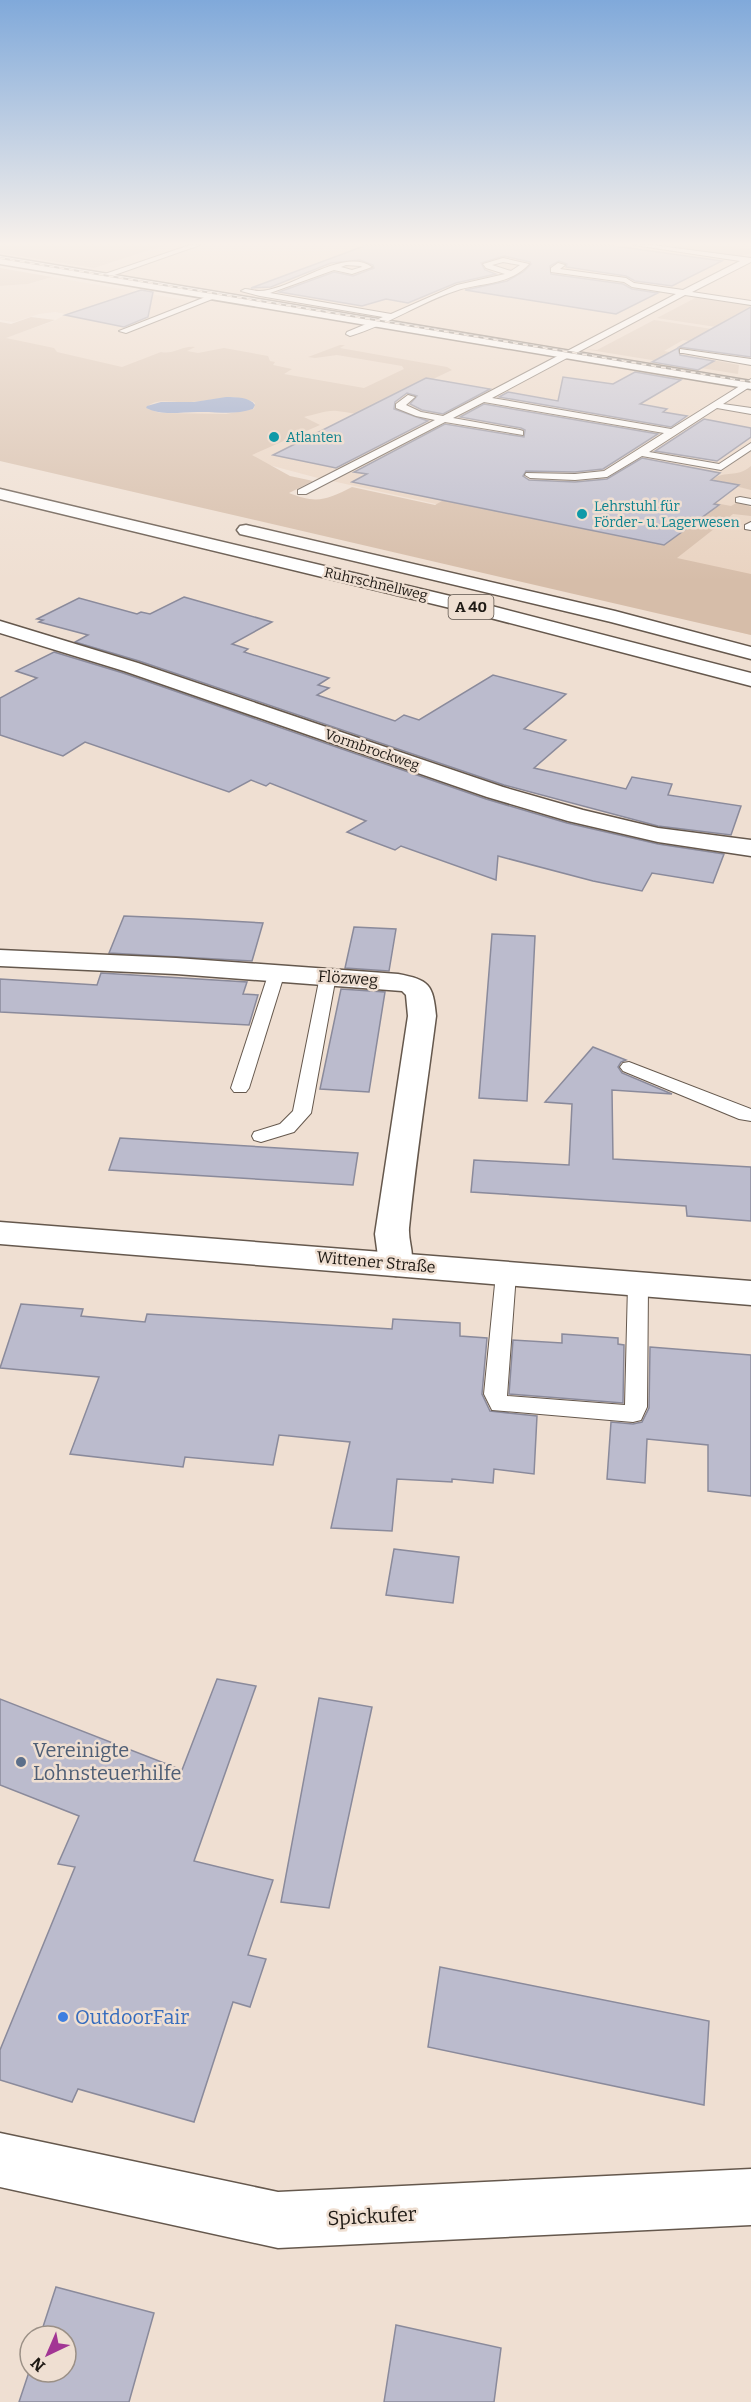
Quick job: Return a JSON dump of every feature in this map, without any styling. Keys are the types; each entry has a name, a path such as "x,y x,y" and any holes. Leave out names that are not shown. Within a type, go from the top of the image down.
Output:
{"main road":[{"path":"579,357 750,384"},
{"name":"Ruhrschnellweg","path":"0,494 484,610 751,680"},
{"name":"Ruhrschnellweg","path":"225,525 751,652"},
{"name":"Vormbrockweg","path":"0,627 130,667 495,792 577,816 658,835 751,848"},
{"name":"Flözweg","path":"0,958 277,972 398,982 412,986 420,993 422,1016 392,1234 396,1264"},
{"name":"Wittener Straße","path":"0,1233 751,1293"},
{"name":"Spickufer","path":"0,2160 278,2220 751,2198"}],"lane":[{"path":"302,492 433,423 447,419 562,357"},
{"path":"721,357 751,362"},
{"path":"531,475 575,477 607,474 750,384"},
{"path":"411,397 399,406 407,411 520,432"},
{"path":"485,399 672,432"},
{"path":"716,405 751,411"},
{"path":"640,453 721,467 751,446"},
{"path":"240,1089 277,972"},
{"path":"261,1136 287,1128 302,1113 328,976"},
{"path":"629,1067 751,1115"},
{"path":"506,1274 495,1394 500,1404 633,1414 636,1407 638,1285"}],"shaded area":[{"path":"0,357 79,357 122,367 148,357 268,357 270,361 275,362 273,365 292,369 284,374 364,388 404,369 402,366 349,357 391,357 447,367 452,370 393,398 393,408 432,418 432,420 411,424 347,412 324,412 304,417 320,425 252,455 290,476 313,481 289,493 307,499 328,498 352,487 435,505 454,494 548,521 664,545 718,505 658,492 731,506 738,502 751,507 751,516 733,514 677,558 751,574 751,635 0,461","holes":["233,397 255,403 254,409 226,414 160,413 146,408 150,404 161,401 185,402"]},
{"path":"32,357 751,357 751,635 607,598 662,554 314,477 134,429"},
{"path":"634,357 697,357 739,365 738,374"},
{"path":"751,466 751,490 711,480 722,475 740,472"}],"water":[{"path":"226,397 246,399 255,405 253,409 234,413 167,413 146,408 161,402 194,402"}],"building":[{"path":"661,357 692,357 714,361 698,370 652,362"},
{"path":"635,372 681,380 640,404 667,409 663,412 687,416 671,427 499,397 508,392 558,401 563,377 613,384"},
{"path":"426,378 490,389 443,414 422,410 410,404 417,396 407,393 395,402 394,409 428,421 336,468 273,455"},
{"path":"484,404 658,434 603,469 575,472 526,471 523,476 529,480 575,482 607,479 642,458 720,473 711,480 739,485 714,504 719,505 664,545 352,482 367,474 354,472 445,424 524,437 525,430 521,428 460,417"},
{"path":"704,419 751,428 751,437 717,461 655,451"},
{"path":"184,597 272,622 232,644 248,649 244,652 329,678 318,685 329,688 317,695 395,721 404,715 419,720 493,675 566,694 524,729 566,740 534,768 626,789 632,777 672,784 668,795 741,806 731,835 658,826 504,785 139,661 75,642 88,635 39,622 43,620 37,619 79,598 137,614 141,612 150,614"},
{"path":"54,652 123,673 486,799 567,823 658,844 724,854 713,883 652,873 642,891 593,881 498,856 496,880 401,846 395,850 347,832 366,821 270,783 266,786 251,780 229,792 85,742 63,756 0,735 0,698 37,678 16,671"},
{"path":"124,916 263,923 252,961 109,953"},
{"path":"354,927 396,929 389,971 345,968"},
{"path":"492,934 535,936 527,1101 479,1098"},
{"path":"101,973 247,982 243,994 258,995 249,1025 0,1012 0,979 97,985"},
{"path":"341,989 385,992 369,1092 320,1089"},
{"path":"593,1047 626,1060 618,1067 622,1073 672,1094 612,1090 613,1159 751,1167 751,1221 687,1216 686,1206 471,1192 474,1160 569,1165 572,1104 545,1102"},
{"path":"120,1138 358,1153 353,1185 109,1170"},
{"path":"21,1304 83,1309 81,1316 145,1322 147,1314 392,1329 393,1319 460,1323 460,1336 487,1338 482,1394 490,1411 537,1416 534,1474 494,1469 493,1483 452,1479 452,1482 397,1479 392,1531 331,1528 350,1442 279,1435 273,1465 185,1457 183,1467 70,1454 99,1377 0,1368"},
{"path":"562,1334 618,1338 618,1344 624,1345 623,1403 509,1394 513,1340 562,1343"},
{"path":"650,1347 751,1355 751,1496 708,1491 708,1445 647,1439 645,1483 607,1479 611,1422 633,1424 642,1422 649,1408"},
{"path":"394,1549 459,1557 453,1603 386,1595"},
{"path":"217,1679 256,1686 194,1861 273,1880 248,1955 266,1959 250,2007 233,2002 194,2122 78,2089 72,2102 0,2080 0,2050 75,1867 58,1864 79,1816 0,1785 0,1699 182,1770"},
{"path":"319,1698 372,1707 329,1908 281,1902"},
{"path":"440,1967 709,2021 704,2105 428,2047"},
{"path":"56,2287 154,2313 129,2402 19,2402 25,2384 78,2384 78,2324 44,2324"},
{"path":"396,2325 501,2348 494,2402 384,2402"}],"railway":[{"path":"600,357 751,382"}],"place":[{"name":"Atlanten","path":"274,437"},
{"name":"Lehrstuhl für Förder- u. Lagerwesen","path":"582,514"},
{"name":"Vereinigte Lohnsteuerhilfe","path":"21,1762"},
{"name":"OutdoorFair","path":"63,2017"}]}
